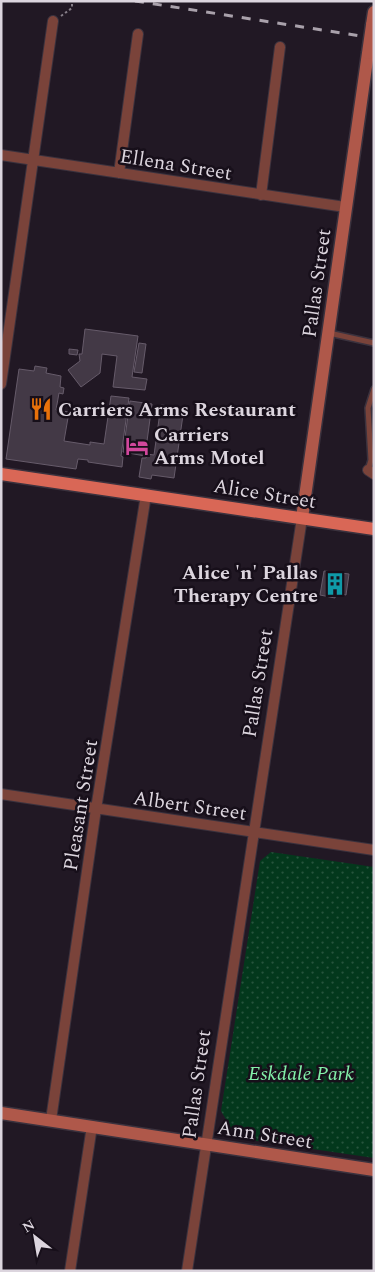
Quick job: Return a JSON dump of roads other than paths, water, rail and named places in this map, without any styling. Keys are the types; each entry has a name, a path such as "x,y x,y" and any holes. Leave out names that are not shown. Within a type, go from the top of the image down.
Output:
{"main road":[{"name":"Alice Street","path":"1,474 374,529"}],"street":[{"name":"Pallas Street","path":"187,1271 302,518 374,12"},
{"path":"1,384 53,21"},
{"path":"119,174 138,34"},
{"path":"261,195 280,47"},
{"name":"Ellena Street","path":"1,156 346,207"},
{"name":"Pleasant Street","path":"51,1120 96,809 146,494"},
{"name":"Albert Street","path":"1,794 374,850"},
{"name":"Ann Street","path":"1,1113 374,1170"},
{"path":"70,1271 92,1126"}],"lane":[{"path":"329,333 374,343"},
{"path":"371,472 368,408 374,389"}],"railway":[{"path":"135,1 374,38"}],"place":[{"name":"Carriers Arms Restaurant","path":"41,409"},
{"name":"Carriers Arms Motel","path":"137,446"},
{"name":"Alice 'n' Pallas Therapy Centre","path":"335,584"}],"park label":[{"name":"Eskdale Park","path":"301,1073"}]}
